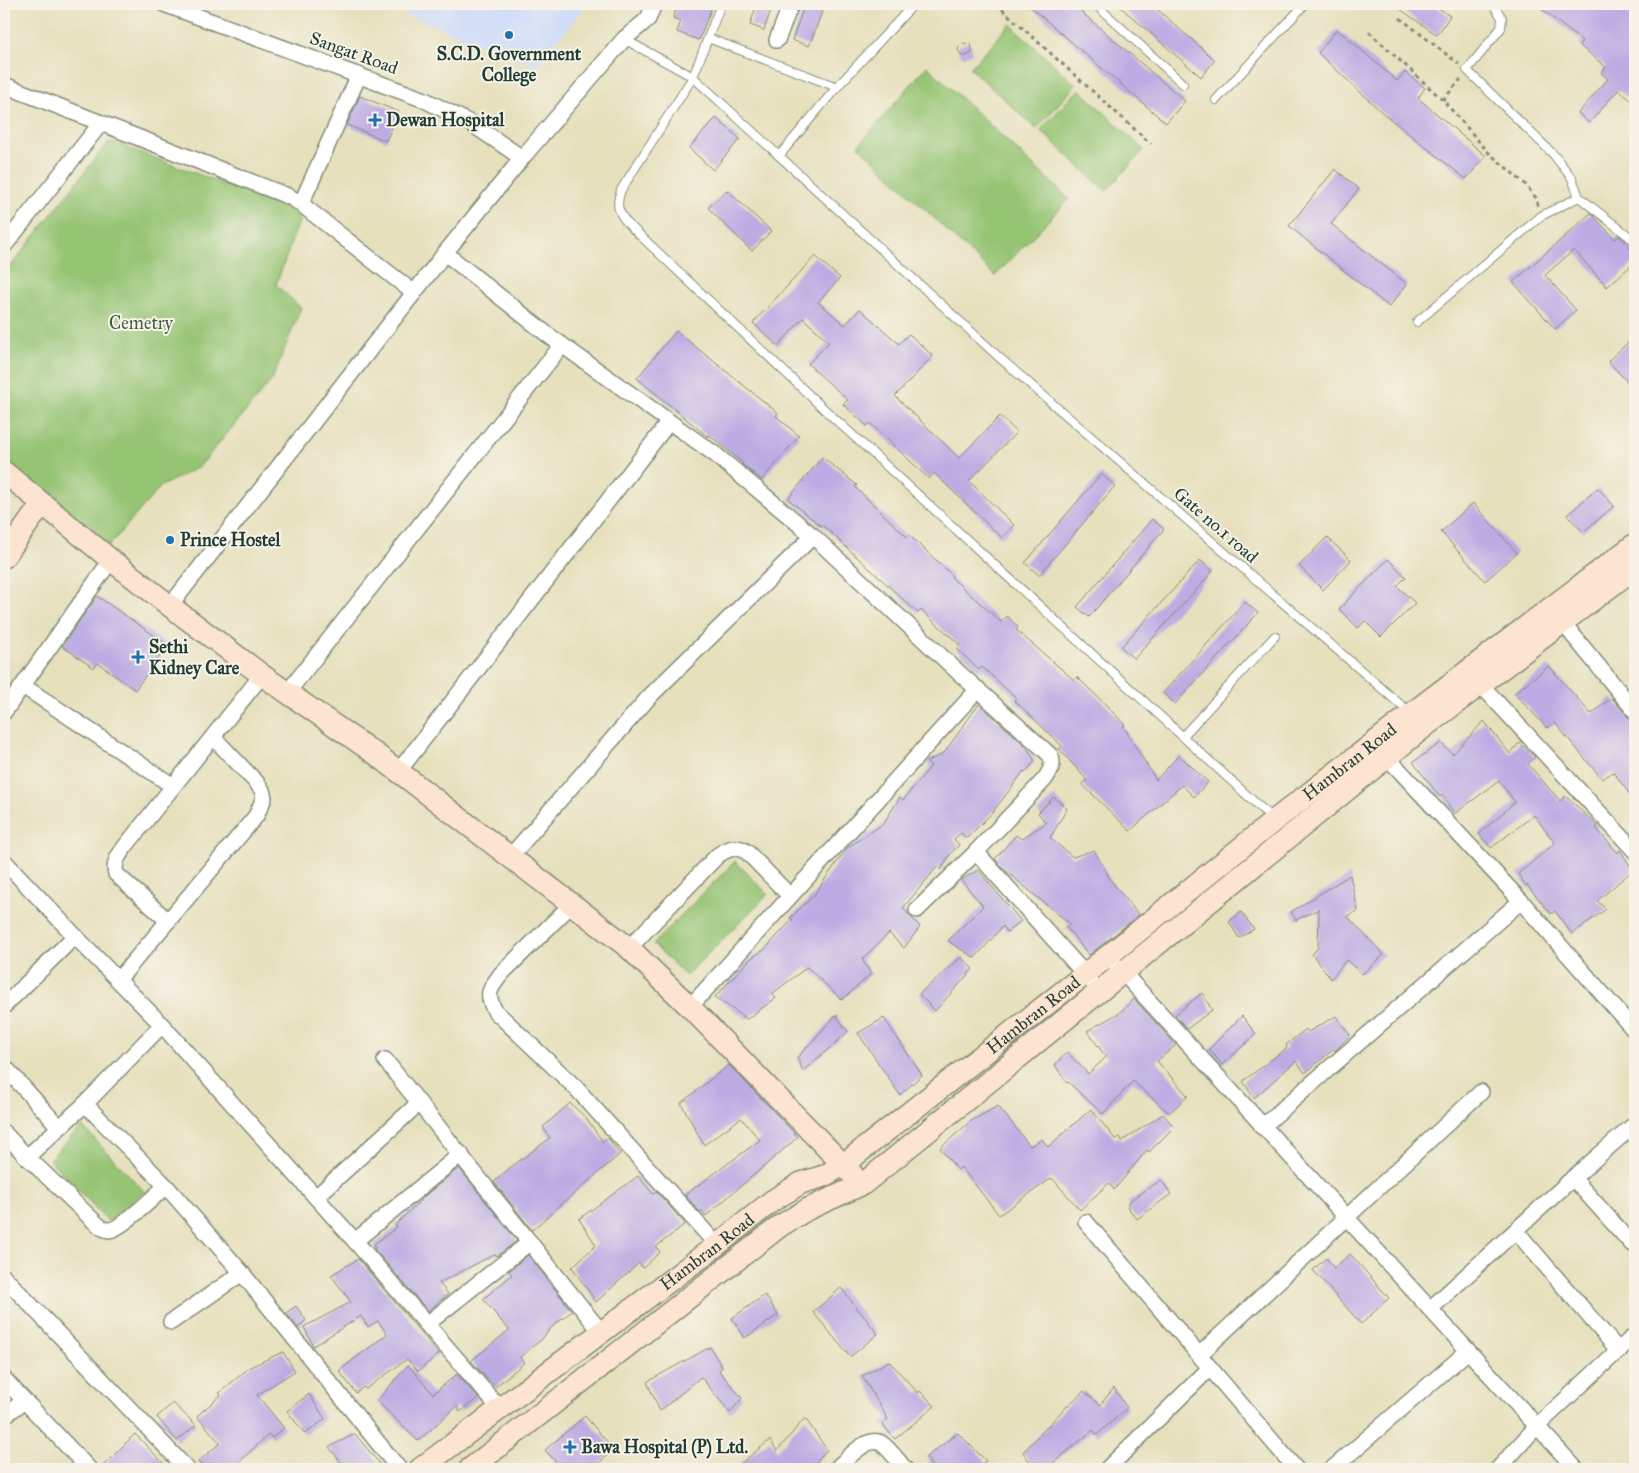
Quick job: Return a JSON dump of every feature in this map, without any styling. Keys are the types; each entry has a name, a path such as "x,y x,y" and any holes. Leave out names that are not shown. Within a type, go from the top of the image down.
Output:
{"main road":[{"path":"4,472 170,606 262,675 377,755 629,948 690,1007 862,1184"},
{"path":"4,557 42,504"},
{"name":"Hambran Road","path":"420,1469 784,1193 801,1183 824,1176 844,1165 1108,956 1274,820 1635,544"},
{"name":"Hambran Road","path":"470,1469 780,1226 808,1209 862,1184 1424,727 1635,568"}],"street":[{"name":"Sangat Road","path":"164,4 425,100 450,112 522,158"},
{"path":"170,606 445,253 522,158 624,39 648,19 654,4"},
{"path":"777,40 791,4"},
{"path":"301,204 359,75"},
{"path":"4,85 279,191 301,204 414,293"},
{"path":"4,246 101,123"},
{"path":"445,253 562,345 716,455 813,536 1050,755 1053,762 1045,779 976,852 917,910"},
{"path":"288,693 562,345"},
{"path":"398,772 669,422"},
{"path":"510,857 650,696 813,536"},
{"path":"4,712 111,560"},
{"path":"1563,623 1635,710"},
{"path":"168,921 116,874 114,869 119,854 262,675"},
{"path":"1481,685 1635,851"},
{"path":"23,686 173,786"},
{"path":"690,1007 978,690"},
{"path":"118,980 260,809 264,798 262,790 212,737"},
{"path":"1388,757 1521,901 1635,1031"},
{"path":"629,948 718,856 729,849 740,848 747,852 790,896"},
{"path":"976,852 1100,992"},
{"path":"4,861 162,1025 355,1241 500,1409"},
{"path":"1262,1127 1521,901"},
{"path":"572,904 501,974 492,986 489,1000 495,1011 576,1088 717,1245"},
{"path":"4,1006 75,936"},
{"path":"1108,956 1576,1469"},
{"path":"27,1157 85,1104 162,1025"},
{"path":"386,1060 601,1332"},
{"path":"4,1066 59,1127"},
{"path":"1199,1355 1481,1092"},
{"path":"316,1198 420,1103"},
{"path":"85,1104 166,1186 242,1272 399,1469"},
{"path":"1430,1309 1635,1124"},
{"path":"4,1133 98,1226 108,1230 123,1224 166,1186"},
{"path":"355,1241 461,1154"},
{"path":"1573,1178 1632,1244"},
{"path":"1086,1222 1296,1469"},
{"path":"1516,1231 1618,1351"},
{"path":"426,1324 530,1242"},
{"path":"170,1322 242,1272"},
{"path":"4,1277 187,1469"},
{"path":"1498,1469 1537,1426 1635,1335"},
{"path":"1332,1469 1468,1351"},
{"path":"1107,1469 1210,1368"},
{"path":"4,1380 89,1469"},
{"path":"4,1416 24,1401"},
{"path":"836,1469 858,1449 873,1441 880,1443 905,1469"}],"lane":[{"path":"722,4 693,77 625,182 617,202 620,214 662,257 824,409 1274,820"},
{"path":"779,156 837,87 914,4"},
{"path":"1095,4 1183,84"},
{"path":"1216,100 1305,4"},
{"path":"1493,4 1502,18 1502,28 1467,70 1553,154 1572,178 1579,197 1635,242"},
{"path":"708,38 837,87"},
{"name":"Gate no.1 road","path":"624,39 693,77 1000,359 1412,714"},
{"path":"1418,322 1541,216 1579,197"},
{"path":"1183,736 1275,636"}],"path":[{"path":"996,4 1151,144"},
{"path":"1400,18 1467,70 1452,91 1442,100"},
{"path":"1369,32 1442,100 1489,153 1524,183 1536,198 1541,216"}],"shaded area":[{"name":"S.C.D. Government College","path":"379,4 587,4 536,66"}],"green space":[{"path":"1010,24 1076,85 1036,129 970,68"},
{"path":"927,66 1069,199 995,276 858,146"},
{"path":"1079,89 1144,150 1106,191 1040,130"},
{"name":"Cemetry","path":"109,141 302,213 276,285 301,308 272,380 199,467 161,486 108,547 4,460 4,275"},
{"path":"735,861 768,894 686,976 653,944"},
{"path":"82,1126 144,1191 110,1223 49,1159"}],"building":[{"path":"678,4 713,4 699,40 677,32 681,21 673,18"},
{"path":"757,4 773,4 764,30 750,25"},
{"path":"805,4 825,4 809,46 792,40"},
{"path":"1027,4 1072,4 1185,101 1166,123"},
{"path":"1117,4 1151,4 1215,60 1201,77"},
{"path":"1393,4 1432,4 1450,16 1437,35"},
{"path":"1535,4 1635,4 1635,103 1618,90 1589,123 1578,113 1608,79 1601,73 1606,67 1579,45 1582,41"},
{"path":"1337,29 1397,81 1405,72 1425,88 1418,98 1486,156 1466,179 1385,115 1318,53"},
{"path":"965,43 971,44 972,53 964,57 958,50 959,46"},
{"path":"360,96 399,112 386,141 347,125"},
{"path":"716,118 740,139 713,170 689,148"},
{"path":"1335,169 1359,189 1331,224 1407,284 1389,307 1289,226"},
{"path":"727,190 771,231 752,251 708,208"},
{"path":"1591,213 1615,239 1619,236 1621,237 1635,253 1635,262 1607,287 1574,250 1545,275 1576,310 1555,329 1513,282"},
{"path":"815,256 840,278 818,302 845,325 860,309 899,344 909,334 933,356 895,396 959,458 1000,416 1017,432 969,481 1014,525 1002,538 934,473 929,479 870,423 867,426 843,404 848,400 808,364 829,342 803,318 778,346 753,323"},
{"path":"676,331 778,413 776,416 799,436 762,480 637,378"},
{"path":"1635,336 1635,390 1608,361"},
{"path":"822,457 857,485 855,487 907,537 909,535 952,575 951,577 1001,622 1007,616 1018,627 1016,630 1074,680 1077,677 1107,706 1125,725 1123,726 1156,780 1179,755 1208,782 1194,797 1182,785 1130,831 1082,784 1087,780 1059,749 1062,746 1014,700 1016,698 982,667 979,670 957,649 960,645 921,610 918,613 822,525 788,499"},
{"path":"1101,474 1115,486 1039,575 1025,563"},
{"path":"1598,488 1614,506 1583,532 1567,515"},
{"path":"1473,503 1517,553 1485,581 1441,532"},
{"path":"1152,519 1164,529 1089,617 1077,607"},
{"path":"1327,537 1351,560 1323,590 1299,566"},
{"path":"1388,559 1406,577 1397,586 1415,603 1381,637 1365,621 1358,628 1339,609"},
{"path":"1200,560 1213,571 1134,659 1121,647"},
{"path":"97,596 168,645 135,690 98,663 94,668 62,646"},
{"path":"1245,602 1258,613 1175,704 1163,693"},
{"path":"1549,666 1591,714 1612,698 1628,717 1635,721 1635,801 1613,772 1602,779 1555,723 1547,728 1514,693"},
{"path":"979,704 1026,746 1035,761 1025,773 1024,771 992,813 967,838 961,833 954,839 959,845 951,853 941,870 938,866 903,908 920,927 904,948 889,933 862,959 871,974 842,1000 807,967 772,994 776,998 747,1019 715,997 750,959 764,950 793,919 790,918 814,895 847,848 883,824 900,797 903,800 931,766 926,762 944,753"},
{"path":"1484,721 1510,754 1519,743 1535,757 1528,764 1560,801 1565,796 1598,826 1596,828 1618,853 1620,850 1633,870 1597,901 1606,909 1572,934 1555,911 1551,914 1518,874 1555,843 1534,815 1491,848 1479,834 1515,802 1499,781 1454,814 1442,794 1440,797 1413,762 1441,743 1453,754"},
{"path":"1054,797 1067,809 1050,838 1073,857 1094,850 1111,881 1139,915 1089,955 1066,927 1070,924 1002,868 995,859 1016,835 1021,839 1046,823 1038,813"},
{"path":"978,870 1021,921 1007,932 1003,926 975,958 948,941 983,906 961,880"},
{"path":"1350,875 1358,911 1347,916 1384,955 1362,974 1346,960 1331,979 1312,954 1318,948 1319,909 1296,920 1291,912"},
{"path":"1241,912 1254,929 1239,938 1229,922"},
{"path":"961,957 973,969 935,1011 919,994"},
{"path":"1202,993 1212,1010 1187,1029 1175,1015"},
{"path":"1134,999 1176,1045 1157,1061 1188,1096 1169,1113 1133,1081 1103,1114 1067,1083 1055,1065 1067,1052 1088,1074 1106,1057 1087,1031 1119,1013"},
{"path":"836,1015 848,1032 803,1071 797,1058"},
{"path":"1242,1016 1256,1034 1222,1065 1209,1049"},
{"path":"1336,1016 1350,1035 1335,1051 1334,1049 1305,1073 1296,1061 1254,1098 1243,1081 1287,1048 1286,1045 1306,1029 1308,1032"},
{"path":"884,1018 922,1075 900,1095 858,1033"},
{"path":"729,1065 798,1137 706,1216 685,1195 760,1140 741,1118 704,1145 681,1103"},
{"path":"570,1103 586,1118 603,1142 608,1138 620,1154 532,1230 494,1182 550,1138 543,1127"},
{"path":"998,1106 1030,1146 1042,1139 1048,1147 1091,1109 1115,1139 1120,1137 1122,1141 1163,1114 1174,1127 1149,1152 1147,1150 1114,1190 1109,1183 1080,1210 1052,1178 999,1215 961,1167 958,1170 940,1148 971,1121"},
{"path":"459,1168 517,1241 497,1256 495,1254 439,1283 448,1294 428,1311 374,1249 376,1248 373,1245 397,1227 395,1225 428,1193"},
{"path":"638,1176 653,1194 657,1192 685,1224 656,1247 660,1252 643,1268 639,1263 596,1302 572,1267 596,1245 579,1219"},
{"path":"1161,1180 1171,1194 1137,1219 1128,1208 1128,1202"},
{"path":"1350,1254 1389,1298 1361,1324 1313,1270 1326,1258 1334,1268"},
{"path":"528,1255 572,1311 520,1357 524,1363 495,1387 471,1361 509,1330 483,1299 512,1275 509,1271"},
{"path":"358,1259 439,1354 418,1371 407,1359 366,1389 363,1387 356,1393 339,1371 387,1334 378,1321 368,1327 361,1316 313,1346 304,1327 351,1302 331,1275"},
{"path":"841,1288 878,1334 850,1357 813,1312"},
{"path":"765,1295 778,1315 745,1338 732,1318"},
{"path":"296,1306 306,1320 298,1328 286,1313"},
{"path":"710,1347 722,1367 719,1371 742,1398 730,1413 701,1377 660,1411 647,1382"},
{"path":"283,1352 295,1371 257,1395 284,1428 272,1438 269,1434 238,1463 242,1469 207,1469 198,1462 220,1443 197,1416 221,1395 219,1393 250,1367"},
{"path":"889,1361 918,1393 920,1391 935,1406 895,1439 882,1424 888,1419 862,1376"},
{"path":"408,1365 433,1394 457,1374 478,1398 460,1412 457,1406 418,1441 377,1401"},
{"path":"1114,1388 1127,1408 1097,1435 1093,1430 1046,1469 1035,1469 1023,1452 1064,1409 1084,1391 1100,1405"},
{"path":"309,1394 325,1419 305,1434 287,1411"},
{"path":"173,1403 196,1425 177,1441 157,1417"},
{"path":"585,1416 614,1450 592,1469 562,1469 545,1450"},
{"path":"805,1418 827,1450 810,1469 734,1469 770,1440 777,1451"},
{"path":"958,1433 986,1461 974,1469 933,1469 926,1457"},
{"path":"135,1434 169,1469 100,1469"},
{"path":"355,1434 384,1469 346,1469 329,1447"}],"place":[{"name":"S.C.D. Government College","path":"509,35"},
{"name":"Dewan Hospital","path":"375,120"},
{"name":"Prince Hostel","path":"170,540"},
{"name":"Sethi Kidney Care","path":"138,657"},
{"name":"Bawa Hospital (P) Ltd.","path":"570,1447"}]}
